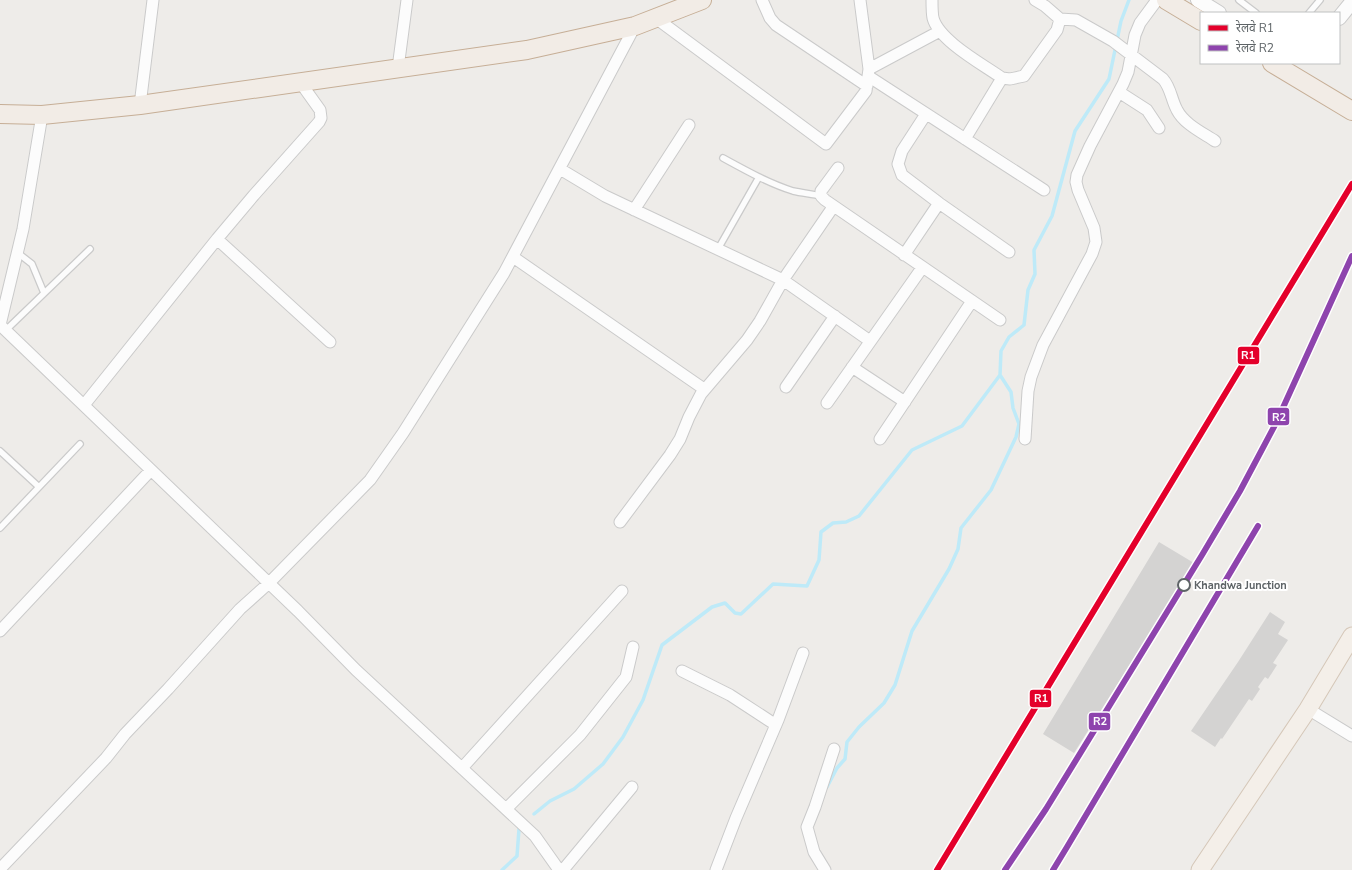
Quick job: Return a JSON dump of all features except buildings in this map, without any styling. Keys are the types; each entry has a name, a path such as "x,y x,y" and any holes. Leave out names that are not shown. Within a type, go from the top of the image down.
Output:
{"highway":[{"path":"0,114 42,115 140,105 527,50 635,26 657,19 702,0"},
{"path":"1166,0 1200,20"},
{"path":"1274,64 1352,111"}],"main road":[{"path":"1200,870 1308,709 1352,636"}],"street":[{"path":"140,105 153,0"},
{"path":"398,68 407,0"},
{"path":"762,0 770,18 776,25 868,77 1044,190"},
{"path":"657,19 826,144 866,91 868,77 860,0"},
{"path":"932,0 934,19 940,31 949,41 1002,78 1010,79 1024,76 1057,30 1060,19"},
{"path":"1035,0 1045,6 1060,19 1076,20 1113,41 1163,78 1168,84 1176,109 1180,115 1215,141"},
{"path":"1025,439 1028,390 1043,345 1092,254 1096,242 1094,228 1078,190 1076,182 1077,175 1090,146 1128,72 1135,35 1140,24 1156,0"},
{"path":"1198,0 1217,12"},
{"path":"1340,17 1352,2"},
{"path":"0,869 106,758 125,734 240,609 269,583 370,480 403,433 513,257 635,26"},
{"path":"868,77 940,31"},
{"path":"965,139 1002,78"},
{"path":"84,405 217,239 321,118 320,110 300,82"},
{"path":"1119,92 1147,110 1159,128"},
{"path":"926,114 902,151 898,164 902,175 1009,252"},
{"path":"42,115 23,229 2,326 269,583 356,670 535,836 559,870"},
{"path":"634,210 688,125"},
{"path":"560,168 605,196 783,280 870,341"},
{"path":"838,168 821,191 821,196 834,208 1000,320"},
{"path":"904,255 940,203"},
{"path":"620,522 670,455 680,439 696,401 704,389 747,340 760,321 783,280 834,208"},
{"path":"217,239 330,342"},
{"path":"513,257 704,389"},
{"path":"827,403 922,268"},
{"path":"880,439 972,301"},
{"path":"786,387 835,316"},
{"path":"852,367 905,402"},
{"path":"0,630 151,470"},
{"path":"462,768 622,591"},
{"path":"506,809 580,734 626,677 633,647"},
{"path":"716,870 739,811 776,725 802,652"},
{"path":"682,671 730,695 776,725"},
{"path":"1308,709 1352,736"},
{"path":"825,870 814,852 807,827 834,749"},
{"path":"563,870 632,787"}],"lane":[{"path":"1239,0 1255,12"},
{"path":"1310,12 1320,0"},
{"path":"723,158 778,186 821,196"},
{"path":"718,250 759,177"},
{"path":"2,326 44,293 90,249"},
{"path":"18,252 32,264 44,293"},
{"path":"0,528 80,444"},
{"path":"0,452 39,487"}],"waterway":[{"path":"534,814 550,801 574,789 603,764 623,737 643,700 662,645 712,607 725,603 735,613 741,614 773,584 807,586 819,560 821,532 833,523 846,522 859,516 912,450 962,426 1000,375 1001,351 1009,337 1024,325 1028,290 1035,274 1034,250 1052,216 1075,131 1109,79 1121,21 1129,0"},
{"path":"827,787 837,768 845,759 847,742 859,727 884,703 895,685 912,631 949,569 958,549 961,528 991,490 1016,437 1019,424 1013,408 1011,392 1000,375"},
{"path":"502,870 517,856 519,829"}],"railway":[{"path":"1005,870 1046,809 1240,491 1276,423 1352,256"},
{"path":"1053,870 1258,526"}],"rail line":[{"name":"R1","path":"937,870 1352,184"},
{"name":"R2","path":"1005,870 1046,809 1240,491 1276,423 1352,256"},
{"name":"R2","path":"1053,870 1258,526"}],"place":[{"name":"Khandwa Junction","path":"1184,585"}]}
